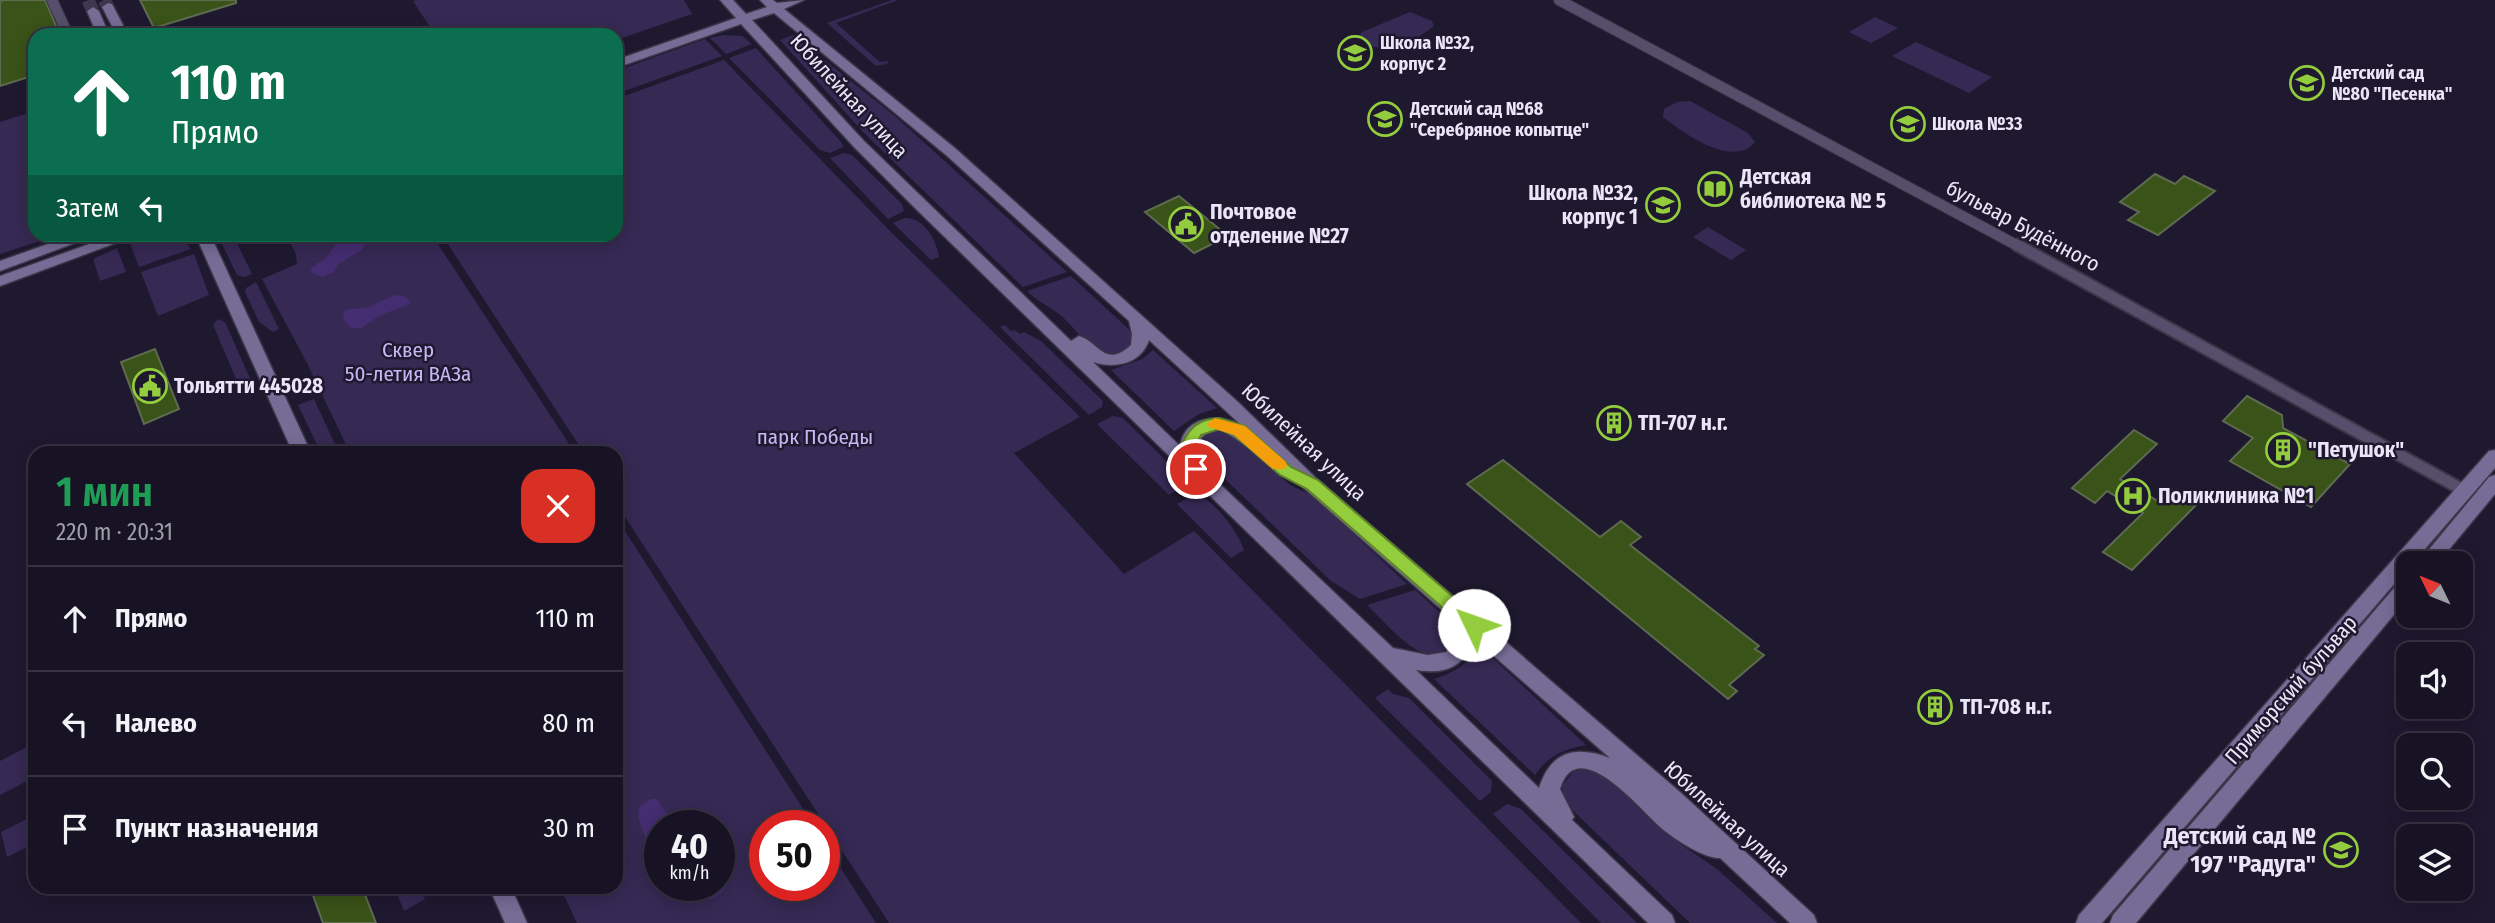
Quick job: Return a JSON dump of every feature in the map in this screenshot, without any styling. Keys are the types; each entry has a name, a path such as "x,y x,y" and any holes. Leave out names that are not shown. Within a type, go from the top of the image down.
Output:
{"main road":[{"path":"623,50 735,10 798,0"},
{"name":"Юбилейная улица","path":"768,3 951,152 1312,485 1742,862 1806,923"},
{"path":"108,7 117,25"},
{"path":"623,61 735,10"},
{"name":"Юбилейная улица","path":"735,10 859,144 1029,312 1196,469 1664,923"},
{"path":"93,11 100,28"},
{"path":"0,266 69,242"},
{"path":"0,281 110,242"},
{"path":"206,242 299,446"},
{"path":"1029,312 1058,323 1094,357 1109,360 1130,355 1137,348 1141,341 1136,320"},
{"path":"1196,469 1188,446 1191,437 1201,427 1219,423 1239,430 1286,471 1312,485"},
{"name":"Приморский бульвар","path":"2087,923 2495,456"},
{"path":"2438,551 2495,482"},
{"path":"2121,923 2396,599"},
{"path":"1390,656 1437,664 1454,656 1463,636 1448,602"},
{"path":"1576,837 1556,806 1549,790 1551,781 1553,773 1565,764 1594,761 1611,768 1678,828 1742,862"},
{"path":"503,894 516,923"}],"street":[{"path":"52,0 65,28"},
{"name":"бульвар Будённого","path":"1559,0 2055,265 2465,491"}],"green space":[{"path":"684,0 692,14 623,38 623,28 427,28 430,27 413,1"},
{"path":"898,0 836,23 880,62 889,61 887,64 876,66 827,23"},
{"path":"1410,12 1432,21 1434,26 1406,43 1386,48 1366,44 1358,37 1362,32"},
{"path":"1875,17 1898,28 1871,43 1849,32"},
{"path":"723,35 742,36 752,44 726,54 710,38"},
{"path":"793,35 896,117 1067,272 1023,287 863,132 780,40"},
{"path":"705,39 722,56 623,91 623,68"},
{"path":"1916,42 1992,77 1969,93 1892,56"},
{"path":"756,48 843,147 830,153 820,150 729,58"},
{"name":"парк Победы","path":"724,60 891,232 1080,417 1014,453 1124,574 1194,531 1581,923 889,923 840,848 840,810 816,810 623,514 623,446 579,446 447,242 623,242 623,96"},
{"path":"1690,101 1748,133 1755,142 1746,149 1734,152 1721,150 1695,139 1663,117 1664,109 1677,102"},
{"path":"28,113 28,242 37,242 0,254 0,122"},
{"path":"844,153 852,155 902,204 904,211 888,219 830,158"},
{"path":"905,218 918,221 924,226 936,244 939,257 931,260 893,223"},
{"path":"1708,227 1746,250 1731,260 1693,237"},
{"path":"186,242 191,249 139,267 130,243"},
{"path":"236,242 252,274 245,277 237,275 222,244"},
{"name":"Сквер 50-летия ВАЗа","path":"290,242 437,242 570,446 347,446 307,363 262,279 297,264 296,254"},
{"path":"117,248 126,272 100,281 93,259"},
{"path":"194,254 209,295 158,316 141,272"},
{"path":"1071,276 1134,334 1128,348 1112,353 1095,349 1059,314 1027,291"},
{"path":"256,282 279,329 273,332 259,322 245,292 246,288"},
{"path":"218,319 225,322 252,383 246,389 240,388 213,325"},
{"path":"1005,325 1011,331 1015,330 1020,334 1024,332 1041,341 1103,401 1102,407 1089,415 1000,327"},
{"path":"1153,350 1217,408 1199,414 1174,431 1111,370 1142,359"},
{"path":"314,399 336,446 318,446 298,405"},
{"path":"1113,416 1123,418 1182,477 1184,486 1169,495 1097,424"},
{"path":"1214,427 1237,436 1290,485 1313,496 1407,584 1360,599 1331,581 1199,454 1195,447 1202,432"},
{"path":"1195,494 1210,502 1224,517 1244,550 1231,558 1177,504"},
{"path":"623,528 804,810 749,810 749,901 840,901 840,867 876,923 577,923 563,894 623,894"},
{"path":"1415,590 1446,618 1455,634 1446,649 1435,654 1424,653 1411,646 1367,605"},
{"path":"1480,646 1586,745 1557,754 1535,775 1434,679 1460,667"},
{"path":"1388,689 1393,694 1409,698 1492,781 1491,792 1480,801 1375,698"},
{"path":"28,747 28,781 0,795 0,761"},
{"path":"1583,769 1602,774 1682,845 1717,869 1777,923 1690,923 1566,804 1562,786 1573,772"},
{"path":"1507,804 1521,809 1637,923 1601,923 1493,814"},
{"path":"28,818 28,846 7,857 1,832"},
{"path":"397,894 423,894 425,899 404,911"}],"shaded area":[{"path":"367,242 362,250 338,264 334,272 323,277 313,274 310,269 327,257 336,243"},
{"path":"394,295 404,296 410,301 409,304 379,316 362,328 351,328 343,319 345,310 369,307"},
{"path":"651,799 657,799 664,810 644,810 644,834 638,815 640,806"}],"building":[{"path":"45,0 57,28 28,28 28,77 0,86 0,1"},
{"path":"140,0 236,0 236,3 154,28"},
{"path":"2155,174 2175,184 2184,176 2215,191 2158,235 2128,220 2139,212 2120,202"},
{"name":"Почтовое отделение №27","path":"1179,196 1228,236 1194,253 1145,212"},
{"name":"Тольятти 445028","path":"155,349 179,409 144,424 121,362"},
{"name":"\"Петушок\"","path":"2247,396 2282,415 2283,428 2350,464 2311,507 2230,461 2253,438 2223,421"},
{"name":"Поликлиника №1","path":"2134,430 2157,444 2120,479 2158,501 2171,489 2197,504 2132,570 2103,552 2143,513 2107,491 2095,503 2072,488"},
{"path":"1503,460 1600,537 1621,521 1641,537 1630,545 1759,646 1755,649 1764,655 1729,685 1737,691 1728,699 1467,484"},
{"name":"ТП-708 н.г.","path":"1929,695 1950,710 1941,719 1920,703"},
{"path":"313,894 365,894 376,923 323,923"}],"tunnel":[{"path":"88,0 93,11"},
{"path":"104,0 108,7"}],"slow traffic":[{"path":"1215,424 1239,430 1279,465"}],"place":[{"name":"Школа №32, корпус 2","path":"1355,53"},
{"name":"Детский сад №80 \"Песенка\"","path":"2307,83"},
{"name":"Детский сад №68 \"Серебряное копытце\"","path":"1385,119"},
{"name":"Школа №33","path":"1908,124"},
{"name":"Детская библиотека № 5","path":"1715,189"},
{"name":"Школа №32, корпус 1","path":"1663,205"},
{"name":"Почтовое отделение №27","path":"1186,224"},
{"name":"Тольятти 445028","path":"150,386"},
{"name":"ТП-707 н.г.","path":"1614,423"},
{"name":"\"Петушок\"","path":"2283,450"},
{"name":"Поликлиника №1","path":"2133,496"},
{"name":"ТП-708 н.г.","path":"1935,707"},
{"name":"Детский сад № 197 \"Радуга\"","path":"2341,850"}],"route":[{"path":"1196,469 1188,446 1195,432 1201,427 1219,423 1239,430 1286,471 1312,485 1474,625"}]}
